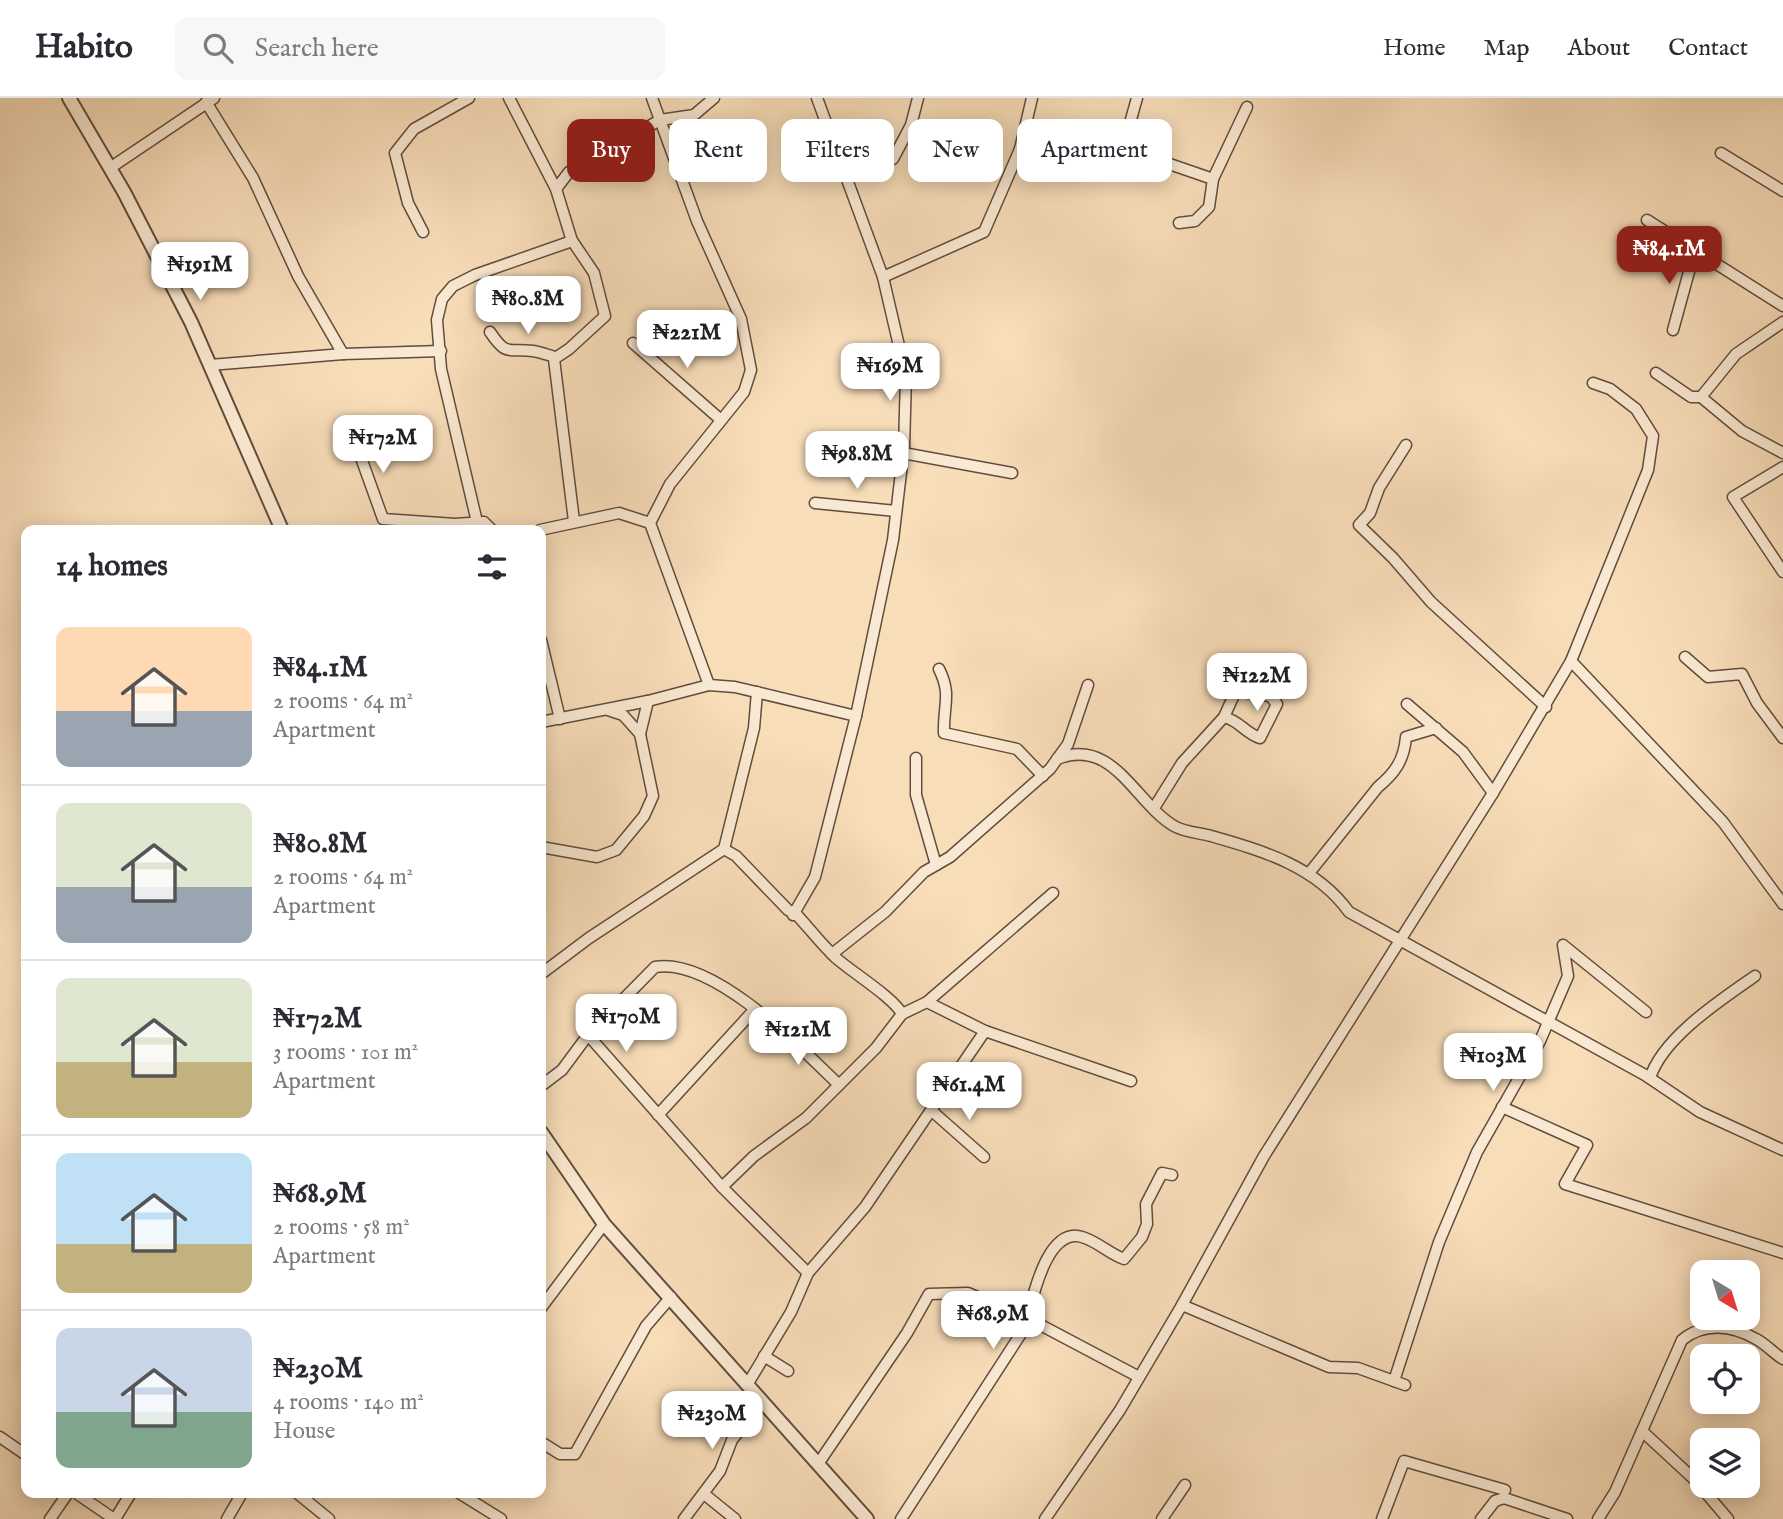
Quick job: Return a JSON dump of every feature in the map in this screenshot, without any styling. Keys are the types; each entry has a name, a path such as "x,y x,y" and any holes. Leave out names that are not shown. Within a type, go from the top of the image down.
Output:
{"street":[{"path":"69,98 176,291 280,525"},
{"path":"423,232 408,203 395,153 414,130 469,98"},
{"path":"509,98 556,189 571,239 594,273 605,316 569,349 555,358"},
{"path":"652,98 697,221 741,319 751,370 744,392 670,484 650,523 709,685"},
{"path":"556,189 569,172 660,120 694,115 714,98"},
{"path":"817,98 825,119"},
{"path":"894,157 911,125 918,98"},
{"path":"1027,119 1032,98"},
{"path":"1131,119 1137,98"},
{"path":"110,168 210,100 253,178 299,276 344,354"},
{"path":"1179,223 1195,220 1209,207 1213,179 1247,107"},
{"path":"1721,153 1783,191"},
{"path":"883,277 984,232 1017,156"},
{"path":"1172,165 1213,179"},
{"path":"794,914 815,877 856,716 893,540 903,453 906,376 883,277 848,182"},
{"path":"1647,220 1783,306"},
{"path":"477,522 441,369 438,320 442,299 453,286 571,239"},
{"path":"1673,330 1695,250"},
{"path":"1701,397 1736,354 1783,322"},
{"path":"490,332 502,349 513,352 533,351 555,358"},
{"path":"633,343 721,420"},
{"path":"210,365 344,354 441,351"},
{"path":"555,358 560,426 574,521"},
{"path":"1656,373 1691,397 1701,397 1742,431 1783,453"},
{"path":"1045,1519 1139,1377 1264,1156 1493,793 1571,661 1648,470 1653,436 1636,409 1610,389 1593,383"},
{"path":"355,441 383,519 437,525"},
{"path":"1406,445 1379,488 1370,513 1359,525 1431,602 1546,707"},
{"path":"903,453 1012,472"},
{"path":"1783,467 1733,497 1783,572"},
{"path":"815,503 896,510"},
{"path":"546,528 619,513 650,523"},
{"path":"464,525 477,522 487,525"},
{"path":"1685,657 1708,677 1742,674 1757,703 1783,738"},
{"path":"546,661 560,719"},
{"path":"1571,661 1723,822 1783,904"},
{"path":"939,669 949,688 943,713 944,733 1017,749 1043,776"},
{"path":"546,721 648,701 709,685 757,692 856,716"},
{"path":"832,954 886,912 924,872 950,857 1043,776 1068,744 1088,685"},
{"path":"1154,808 1182,763 1224,717 1237,688 1270,696 1277,704 1274,715 1260,738 1248,734 1237,720 1224,717"},
{"path":"546,970 589,938 724,849 754,728 757,692"},
{"path":"546,847 597,857 616,850 644,816 653,796 640,734 648,701"},
{"path":"1408,704 1463,752 1493,793"},
{"path":"607,709 623,715 640,734"},
{"path":"1310,872 1391,776 1404,756 1406,737 1436,728"},
{"path":"1057,759 1080,754 1102,759 1175,827 1245,847 1310,872 1349,912 1399,942 1650,1078 1700,1112 1783,1150"},
{"path":"916,758 916,795 936,865"},
{"path":"724,849 736,856 832,954 870,987 896,1003 902,1014"},
{"path":"722,1187 754,1156 806,1118 876,1048 902,1014 927,1002 1053,893"},
{"path":"1394,1381 1439,1242 1477,1152 1540,1041 1546,1022 1569,976 1563,945 1646,1012"},
{"path":"546,1082 562,1070 589,1035 655,967 667,965 702,976 755,1009 839,1085"},
{"path":"1650,1078 1660,1057 1696,1021 1755,976"},
{"path":"927,1002 985,1031 1131,1081"},
{"path":"658,1115 755,1009"},
{"path":"747,1385 808,1273 866,1208 985,1031"},
{"path":"589,1035 722,1187 808,1273"},
{"path":"1502,1107 1587,1145 1565,1184 1783,1254"},
{"path":"932,1111 984,1157"},
{"path":"546,1139 604,1224 867,1519"},
{"path":"901,1519 1030,1320 1038,1278 1057,1246 1069,1238 1083,1237 1124,1259 1142,1237 1147,1224 1146,1204 1162,1173 1172,1175"},
{"path":"546,1301 604,1224"},
{"path":"818,1464 907,1333 929,1294 968,1293 1030,1320 1139,1377"},
{"path":"546,1445 560,1454 575,1454 646,1326 671,1297"},
{"path":"1182,1305 1329,1367 1358,1368 1405,1384"},
{"path":"1598,1519 1615,1492 1682,1340 1700,1328 1713,1326 1753,1337 1783,1359"},
{"path":"764,1356 788,1371"},
{"path":"684,1519 720,1471 732,1440 762,1402"},
{"path":"1642,1430 1695,1480 1728,1519"},
{"path":"0,1437 21,1452"},
{"path":"1382,1519 1404,1461 1505,1490"},
{"path":"1162,1519 1185,1485"},
{"path":"704,1494 735,1519"},
{"path":"50,1519 65,1498"},
{"path":"84,1498 115,1519 128,1498"},
{"path":"227,1519 239,1498"},
{"path":"303,1498 330,1519"},
{"path":"467,1498 501,1519"},
{"path":"1481,1519 1495,1501 1504,1498 1567,1519"}]}
